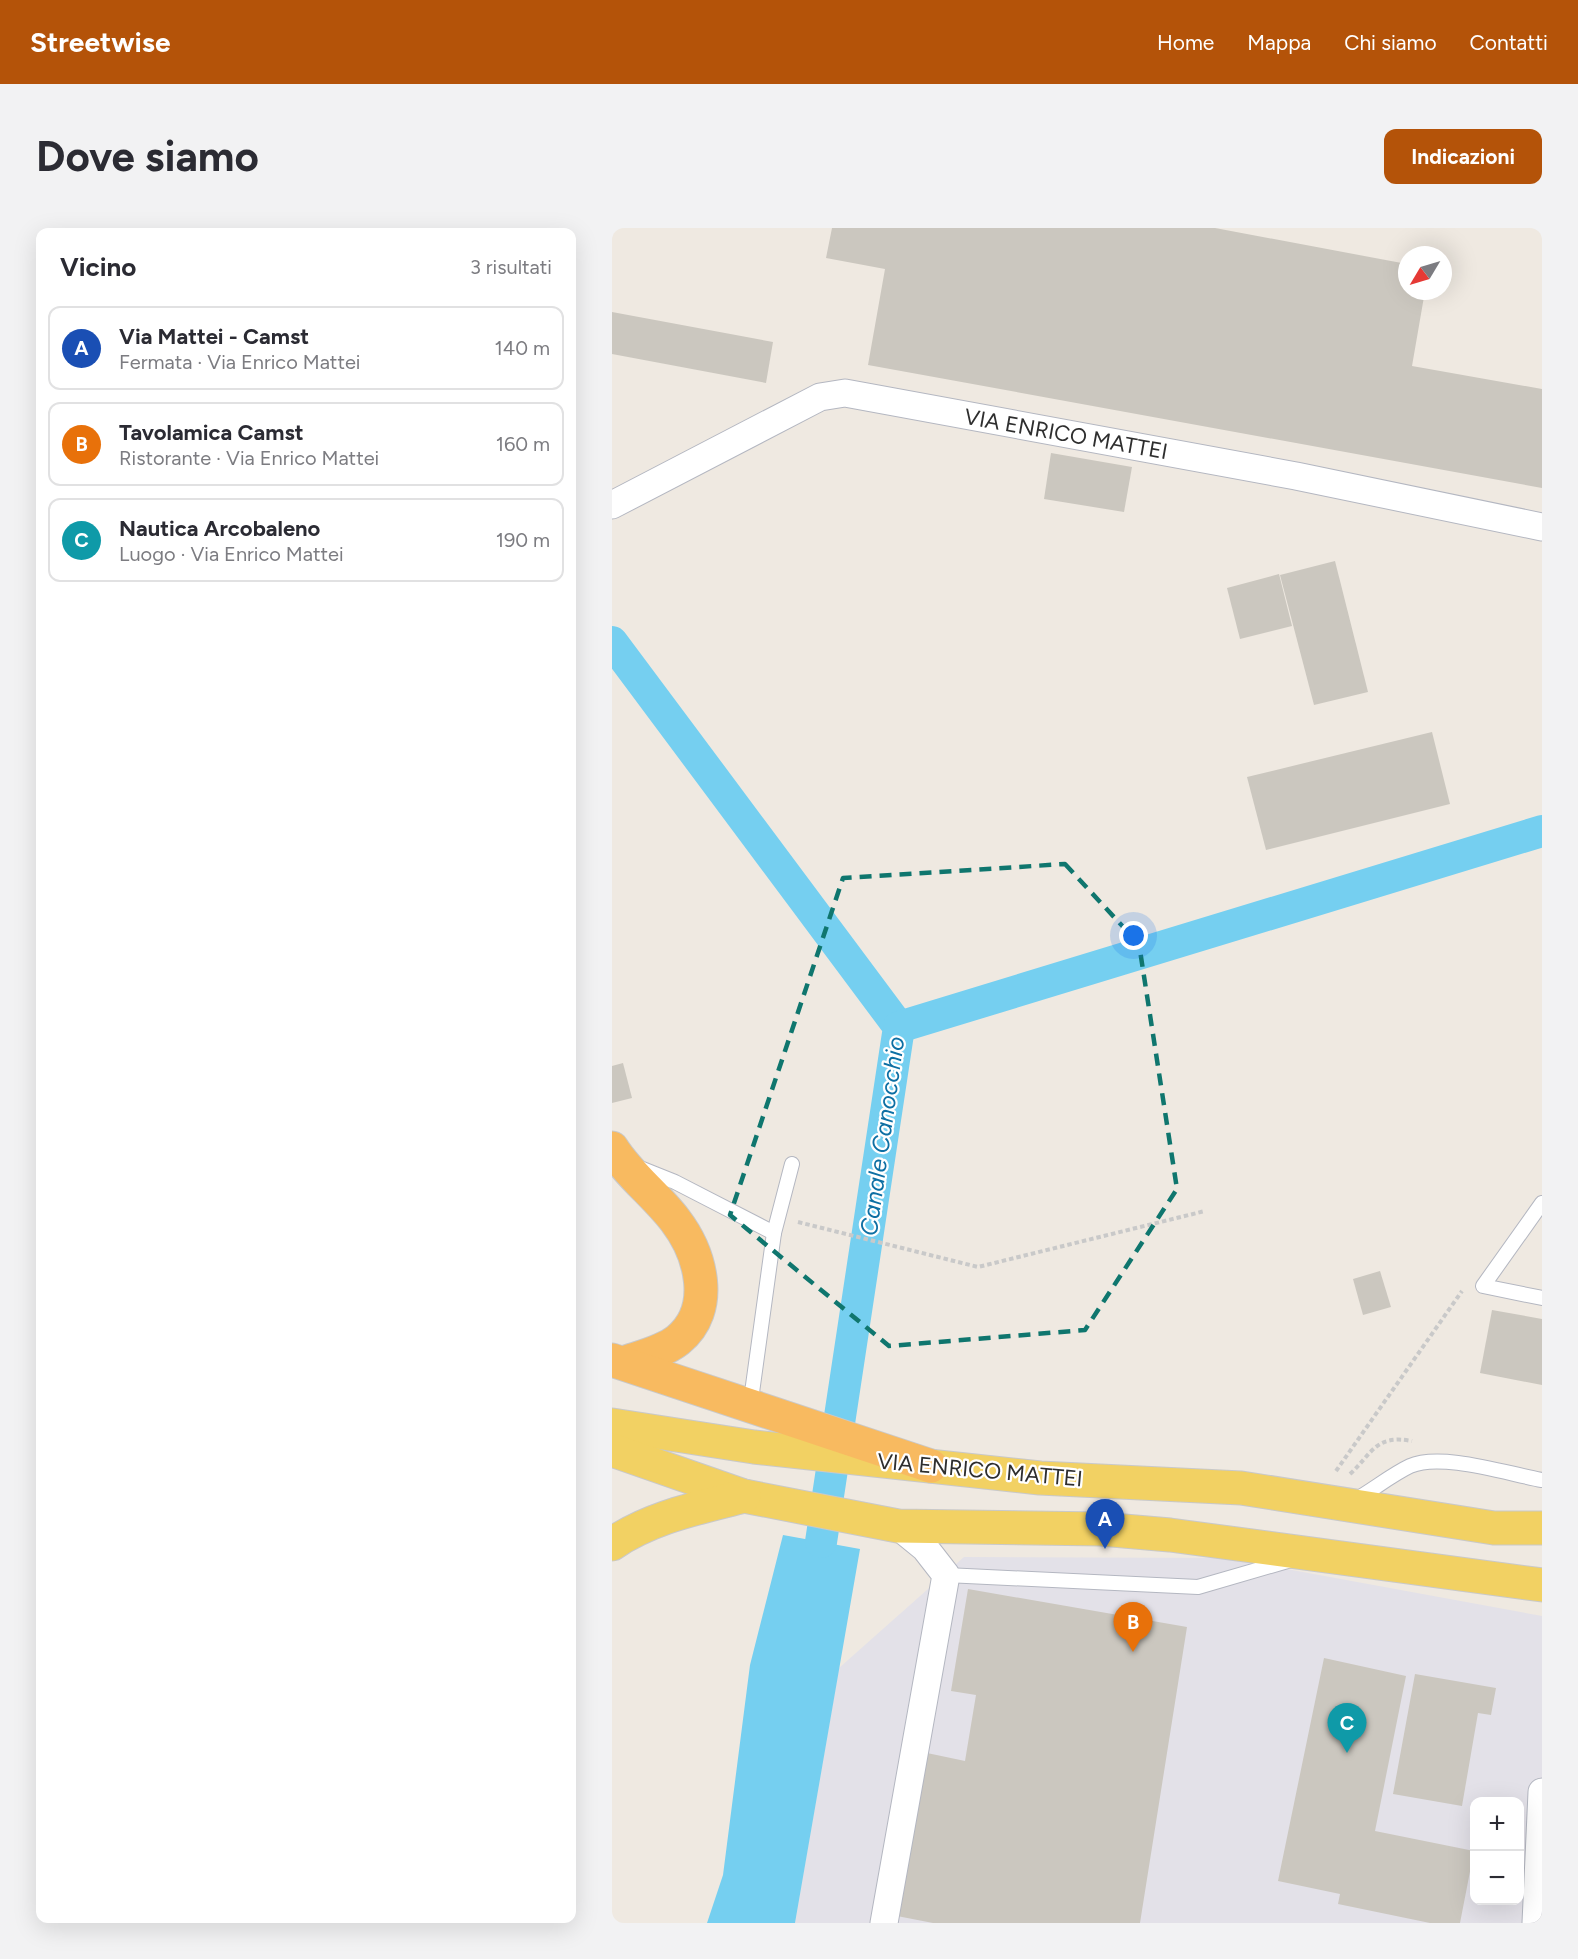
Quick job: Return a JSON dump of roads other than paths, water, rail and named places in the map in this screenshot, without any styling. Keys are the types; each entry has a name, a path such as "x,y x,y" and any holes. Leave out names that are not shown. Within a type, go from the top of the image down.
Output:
{"highway":[{"path":"617,1154 682,1230 695,1256 701,1283 695,1318 678,1340 658,1351 617,1362"},
{"path":"617,1362 932,1466"}],"main road":[{"name":"VIA ENRICO MATTEI","path":"612,1425 754,1447 1040,1478 1241,1488 1494,1528 1542,1528"},
{"path":"612,1450 744,1496 898,1526 1101,1529 1235,1541 1311,1554 1542,1585"},
{"path":"612,1544 637,1528 744,1496"}],"street":[{"name":"VIA ENRICO MATTEI","path":"612,505 820,397 845,393 1296,476 1542,527"},
{"path":"884,1923 946,1575 925,1548 898,1526"},
{"path":"1536,1923 1542,1792"}],"lane":[{"path":"617,1154 774,1233"},
{"path":"755,1408 774,1233 792,1164"},
{"path":"1542,1203 1483,1286 1542,1298"},
{"path":"1348,1504 1410,1466 1425,1462 1444,1462 1542,1480"},
{"path":"946,1575 1198,1587 1311,1554"}],"water":[{"path":"783,1535 860,1549 795,1923 707,1923 723,1875 750,1665"}],"waterway":[{"name":"Canale Canocchio","path":"612,642 899,1027 821,1542"},
{"path":"899,1027 1542,831"}],"place":[{"name":"Via Mattei - Camst","path":"1105,1549"},
{"name":"Tavolamica Camst","path":"1133,1652"},
{"name":"Nautica Arcobaleno","path":"1347,1753"}]}
